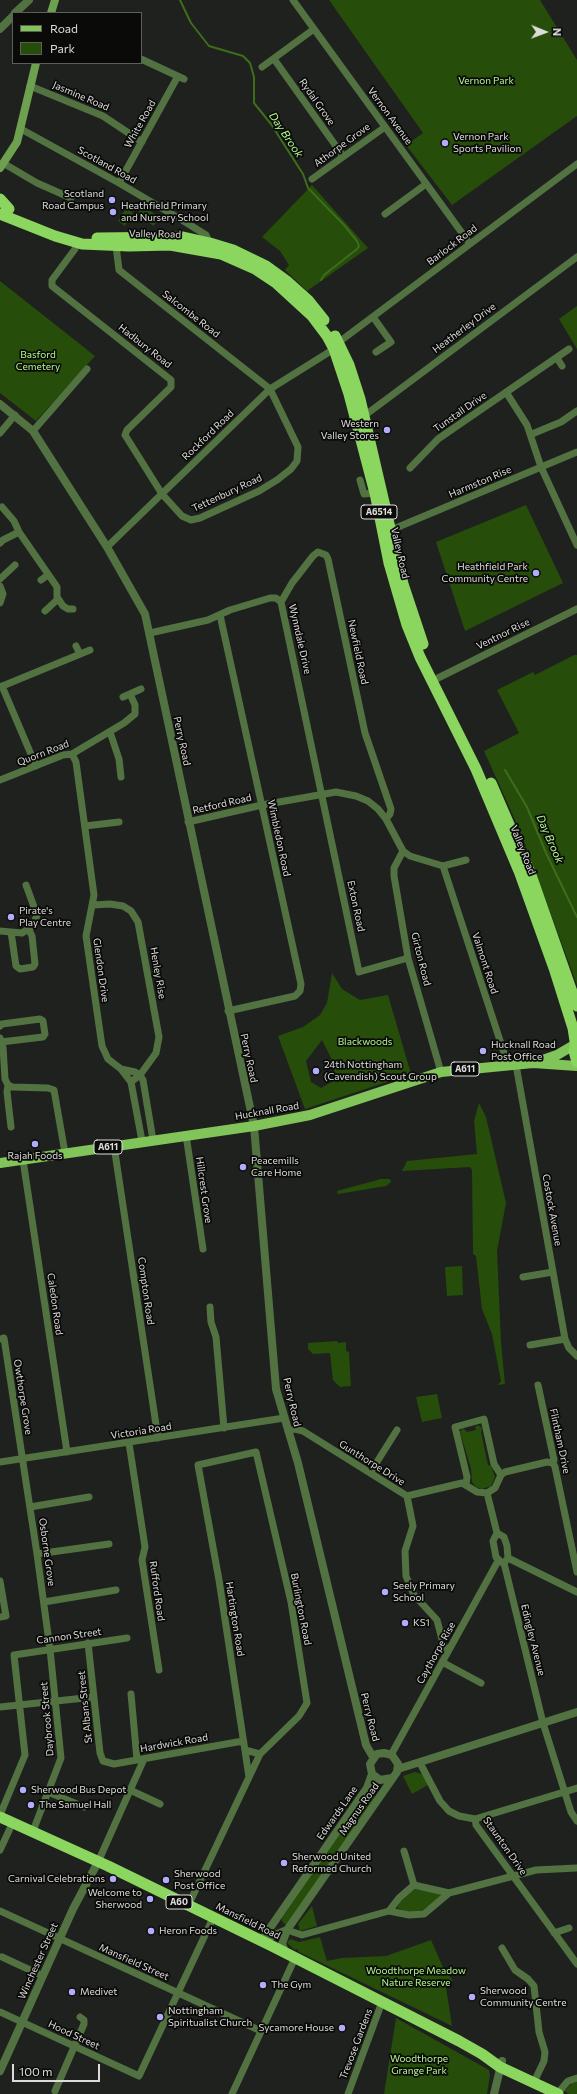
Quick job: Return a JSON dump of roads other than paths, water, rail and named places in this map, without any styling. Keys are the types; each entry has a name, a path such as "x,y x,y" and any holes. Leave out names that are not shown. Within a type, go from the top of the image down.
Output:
{"highway":[{"path":"0,199 3,210"},
{"name":"Valley Road","path":"3,210 79,236 183,237 210,243 248,257 266,266 288,282 317,311 352,375 364,416 403,584 426,652 476,751 514,835 577,1006"},
{"name":"Valley Road","path":"3,210 55,236 77,243 116,246 183,246 220,254 255,269 291,295 312,316 336,345 374,493 389,564 407,625 420,657 476,769 519,871 555,971 575,1041 574,1056 577,1062"},
{"name":"Mansfield Road","path":"0,1816 261,1941 558,2094"}],"main road":[{"path":"51,12 55,0"},
{"path":"1,166 16,145 36,64"},
{"name":"Hucknall Road","path":"533,1063 557,1055 575,1041"},
{"name":"Hucknall Road","path":"0,1163 142,1141 254,1126 310,1115 441,1072 533,1063 577,1066"}],"street":[{"path":"17,12 29,0"},
{"name":"Vernon Avenue","path":"293,0 470,244"},
{"path":"0,29 12,17"},
{"path":"262,67 314,29"},
{"name":"White Road","path":"120,183 142,142 181,77 142,59"},
{"name":"Rydal Grove","path":"274,59 344,156"},
{"name":"Jasmine Road","path":"30,86 103,116 142,142"},
{"name":"Athorpe Grove","path":"312,179 385,127"},
{"name":"Scotland Road","path":"21,129 120,183 182,220 206,235 210,243"},
{"name":"Barlock Road","path":"336,345 577,164"},
{"path":"1,166 71,198"},
{"path":"385,214 426,184"},
{"path":"182,220 183,237"},
{"name":"Hadbury Road","path":"77,243 75,249 52,280 52,286 171,380 171,387 126,432 127,440 162,494"},
{"name":"Salcombe Road","path":"116,246 119,270 270,389"},
{"name":"Heatherley Drive","path":"364,416 577,257"},
{"path":"373,317 391,342 376,352"},
{"name":"Rockford Road","path":"107,548 270,389 336,345"},
{"name":"Tunstall Drive","path":"410,468 438,439 506,392 538,373 569,349"},
{"path":"557,358 562,366"},
{"path":"32,432 87,369"},
{"name":"Tettenbury Road","path":"162,494 182,516 191,520 200,518 259,492 291,469 297,461 298,447 270,389"},
{"path":"506,392 532,434 541,467 574,531 577,545"},
{"name":"Perry Road","path":"0,404 15,415 32,432 107,548 145,614 228,1011 254,1126 276,1389 298,1463 366,1745 373,1757"},
{"path":"532,434 561,422 577,411"},
{"path":"0,433 15,415"},
{"name":"Harmston Rise","path":"391,530 577,452"},
{"path":"360,480 364,494 374,493"},
{"path":"2,507 14,521 19,532 55,584 58,599 64,607 73,609"},
{"path":"0,544 3,540 19,532"},
{"name":"Newfield Road","path":"282,602 292,583 313,556 318,552 326,555 365,733 391,809 390,814 386,819"},
{"path":"0,579 15,564"},
{"path":"41,580 48,575"},
{"path":"0,586 3,594 0,603"},
{"name":"Wynndale Drive","path":"150,633 208,620 230,610 270,598 276,598 282,602 323,793"},
{"path":"45,611 58,599"},
{"name":"Ventnor Rise","path":"438,678 577,609"},
{"name":"Wimbledon Road","path":"220,615 301,984 300,991 295,996 228,1011"},
{"path":"76,646 80,654"},
{"path":"36,766 1,686 90,650"},
{"name":"Quorn Road","path":"0,780 72,754 133,717 135,714 135,705 126,695 141,689"},
{"path":"111,731 119,759 121,778"},
{"name":"Glendon Drive","path":"72,754 76,762 94,895 93,905 87,923 86,936 102,1046 108,1059 121,1070 131,1082 142,1141"},
{"name":"Retford Road","path":"188,822 262,805 323,793 336,792 356,796 368,801 378,809 386,819 403,851"},
{"name":"Exton Road","path":"323,793 359,972 408,958"},
{"path":"85,826 119,822"},
{"path":"403,851 410,856 443,866 466,860"},
{"name":"Girton Road","path":"403,851 394,868 394,876 408,958 441,1072"},
{"name":"Valmont Road","path":"443,866 512,1065"},
{"path":"0,931 22,933 29,930 36,922 36,915 26,885"},
{"name":"Henley Rise","path":"93,905 110,904 123,906 131,911 138,922 159,1037 156,1053 140,1075"},
{"path":"12,932 16,966 20,969 33,967 35,964 32,936 29,930"},
{"path":"0,1026 2,1024 40,1019 43,1021 45,1034 43,1037 1,1040 5,1079 8,1085 7,1092 11,1127"},
{"name":"Costock Avenue","path":"512,1065 565,1339 569,1348 577,1356"},
{"path":"121,1070 140,1075 144,1082 153,1140"},
{"path":"131,1082 140,1075"},
{"path":"8,1085 12,1087 48,1088 54,1090 65,1153"},
{"name":"Hillcrest Grove","path":"186,1135 203,1249"},
{"name":"Compton Road","path":"114,1146 158,1438"},
{"name":"Caledon Road","path":"23,1160 66,1452"},
{"path":"523,1278 553,1272"},
{"path":"210,1307 224,1428"},
{"name":"Owthorpe Grove","path":"2,1339 22,1459"},
{"path":"530,1345 565,1339"},
{"name":"Flintham Drive","path":"538,1385 554,1460 553,1463 573,1536 577,1572"},
{"name":"Victoria Road","path":"0,1462 284,1418"},
{"path":"501,1475 494,1464 484,1419 455,1427 466,1471 466,1484 477,1492 487,1493 495,1488 501,1475 506,1472 547,1462 553,1463"},
{"name":"Gunthorpe Drive","path":"288,1431 295,1429 303,1432 407,1496 458,1483 466,1484"},
{"path":"370,1473 397,1430"},
{"name":"Rufford Road","path":"129,1443 145,1547 142,1560 159,1670"},
{"name":"Hartington Road","path":"249,1777 219,1580 198,1465 256,1452"},
{"name":"Burlington Road","path":"188,1906 260,1754 299,1716 308,1703 291,1602 256,1452"},
{"name":"Osborne Grove","path":"22,1459 50,1649"},
{"name":"Edingley Avenue","path":"487,1493 497,1533 493,1541 503,1561 544,1723 564,1792 571,1812 577,1821"},
{"path":"407,1496 413,1526 406,1551 406,1576 414,1595 437,1620 444,1646 449,1649"},
{"path":"30,1507 89,1497"},
{"name":"Edingley Avenue","path":"497,1533 504,1537 503,1561"},
{"path":"37,1554 109,1544"},
{"path":"503,1561 577,1592"},
{"name":"Caythorpe Rise","path":"391,1755 449,1649 503,1561"},
{"path":"0,1581 3,1616"},
{"path":"44,1602 116,1590"},
{"name":"Cannon Street","path":"20,1705 14,1655 127,1638"},
{"name":"St Albans Street","path":"88,1643 100,1753 103,1761 109,1764"},
{"name":"Daybrook Street","path":"33,1831 62,1758 50,1649"},
{"path":"442,1662 481,1684"},
{"path":"98,1862 130,1790 141,1759 131,1694"},
{"path":"0,1707 94,1697"},
{"path":"0,1816 25,1755 20,1705"},
{"path":"398,1769 396,1759 391,1755 380,1753 373,1757 370,1764 372,1774 380,1780 392,1778 398,1769 577,1712"},
{"name":"Hardwick Road","path":"109,1764 244,1741"},
{"path":"245,1750 260,1754"},
{"name":"Staunton Drive","path":"420,1763 440,1801 449,1810 460,1816 475,1819 476,1824 577,1964"},
{"name":"Edwards Lane","path":"261,1941 367,1788 372,1774"},
{"name":"Magnus Road","path":"290,1956 282,1944 287,1930 392,1778"},
{"path":"475,1819 577,1788"},
{"path":"130,1790 160,1804"},
{"path":"48,1792 84,1807"},
{"path":"0,1850 13,1822"},
{"path":"404,1851 414,1885"},
{"name":"Winchester Street","path":"1,2068 60,1939 98,1862"},
{"path":"275,1921 287,1930 302,1935 389,1911 409,1915 424,1914 449,1893 536,1870 577,1868"},
{"path":"389,1911 399,1898 414,1885"},
{"path":"414,1885 449,1893"},
{"name":"Mansfield Street","path":"0,1911 261,2031"},
{"path":"179,1993 213,1918"},
{"path":"554,1932 569,1928"},
{"path":"261,1941 287,1930"},
{"path":"501,1948 515,1970 528,1979 534,1986 539,2036 545,2052 544,2061 534,2082"},
{"path":"232,2094 261,2031 290,1956"},
{"path":"2,1957 43,1976"},
{"name":"Hood Street","path":"0,2012 139,2076 179,1993"},
{"name":"Trevose Gardens","path":"348,2094 382,2002"},
{"path":"55,2090 76,2047 84,2024 84,2020 80,2017"},
{"path":"494,2094 501,2064"},
{"path":"558,2094 568,2081 577,2078"}],"waterway":[{"name":"Day Brook","path":"180,0 191,23 209,46 243,56 250,63 254,77 254,103 271,124 303,174 308,188 344,225 357,241 359,246 357,249 324,275 321,280"},
{"name":"Day Brook","path":"505,770 527,807 546,853 577,917"}],"place":[{"name":"Vernon Park Sports Pavilion","path":"445,143"},
{"name":"Scotland Road Campus","path":"112,200"},
{"name":"Heathfield Primary and Nursery School","path":"113,212"},
{"name":"Western Valley Stores","path":"387,430"},
{"name":"Heathfield Park Community Centre","path":"536,573"},
{"name":"Pirate's Play Centre","path":"11,917"},
{"name":"Hucknall Road Post Office","path":"483,1051"},
{"name":"24th Nottingham (Cavendish) Scout Group","path":"316,1071"},
{"name":"Rajah Foods","path":"35,1144"},
{"name":"Peacemills Care Home","path":"243,1167"},
{"name":"Seely Primary School","path":"385,1592"},
{"name":"KS1","path":"405,1623"},
{"name":"Sherwood Bus Depot","path":"23,1790"},
{"name":"The Samuel Hall","path":"31,1805"},
{"name":"Sherwood United Reformed Church","path":"284,1863"},
{"name":"Carnival Celebrations","path":"113,1879"},
{"name":"Sherwood Post Office","path":"166,1880"},
{"name":"Welcome to Sherwood","path":"150,1899"},
{"name":"Heron Foods","path":"151,1931"},
{"name":"The Gym","path":"263,1985"},
{"name":"Medivet","path":"72,1992"},
{"name":"Sherwood Community Centre","path":"472,1997"},
{"name":"Nottingham Spiritualist Church","path":"160,2017"},
{"name":"Sycamore House","path":"342,2028"}],"park label":[{"name":"Vernon Park","path":"486,81"},
{"name":"Basford Cemetery","path":"38,360"},
{"name":"Blackwoods","path":"365,1042"},
{"name":"Woodthorpe Meadow Nature Reserve","path":"416,1976"},
{"name":"Woodthorpe Grange Park","path":"419,2064"}]}
